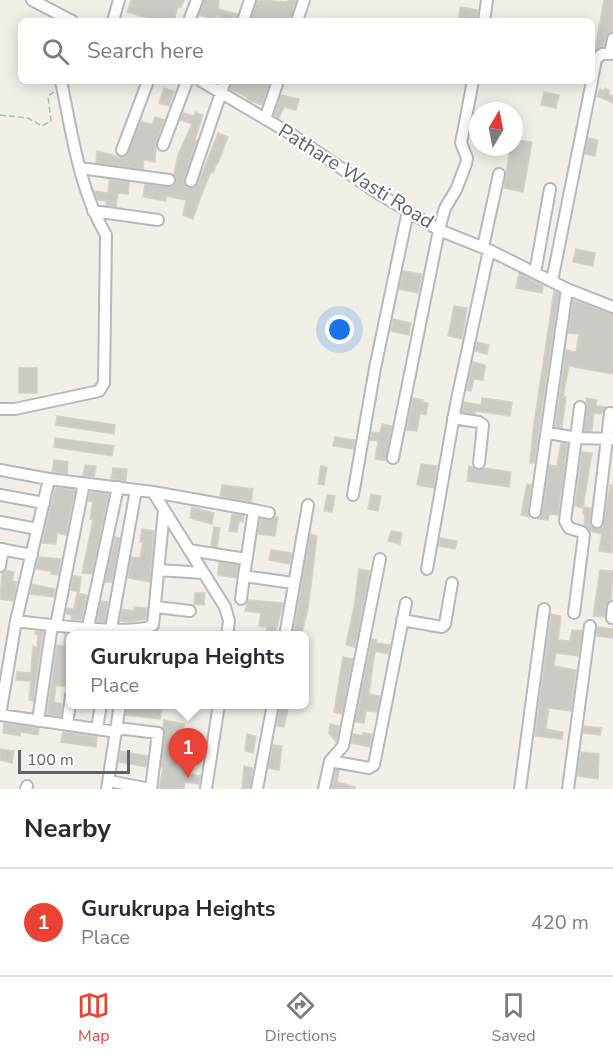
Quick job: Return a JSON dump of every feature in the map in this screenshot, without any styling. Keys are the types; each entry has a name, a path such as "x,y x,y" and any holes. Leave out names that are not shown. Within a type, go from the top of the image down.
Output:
{"street":[{"path":"33,0 66,18"},
{"path":"114,18 120,0"},
{"path":"190,18 197,0"},
{"path":"244,18 250,0"},
{"path":"298,18 304,0"},
{"path":"484,18 487,0"},
{"path":"46,8 48,18"},
{"path":"595,68 598,56 612,54 613,39"},
{"path":"0,409 25,407 99,392 105,383 104,294 107,240 93,211 80,168 61,84"},
{"path":"122,150 147,84"},
{"path":"163,145 186,84"},
{"name":"Pathare Wasti Road","path":"206,84 439,230 486,249 567,290 613,307"},
{"path":"191,181 224,84"},
{"path":"265,119 277,84"},
{"path":"393,458 439,230 445,208 456,190 466,164 467,158 461,143 472,84"},
{"path":"552,281 591,84"},
{"path":"80,168 169,180"},
{"path":"427,569 499,174"},
{"path":"535,273 550,189"},
{"path":"93,211 158,220"},
{"path":"353,495 375,368 408,212"},
{"path":"536,512 567,290"},
{"path":"574,613 584,535 582,532 569,528 565,521 580,407"},
{"path":"597,522 610,439 610,413"},
{"path":"453,418 479,422 483,425 479,463"},
{"path":"548,433 577,438 610,439"},
{"path":"0,470 49,479 153,492 269,513"},
{"path":"49,479 16,621 0,715 97,729 117,730 158,733 151,789 108,785 117,730 120,709"},
{"path":"38,721 54,625 84,483"},
{"path":"16,621 82,630 118,487"},
{"path":"111,631 136,490"},
{"path":"153,492 225,607 229,621 228,631"},
{"path":"0,495 44,503"},
{"path":"286,631 308,505"},
{"path":"136,631 153,626 164,509"},
{"path":"241,598 254,510"},
{"path":"0,522 38,530"},
{"path":"0,566 2,549 32,555"},
{"path":"189,550 246,559"},
{"path":"324,789 330,761 343,746 380,558"},
{"path":"159,570 203,573"},
{"path":"244,576 293,583"},
{"path":"402,620 442,627 445,624 452,583"},
{"path":"330,761 369,768 374,765 405,603"},
{"path":"156,607 190,611"},
{"path":"519,789 544,609"},
{"path":"568,789 591,626"},
{"path":"67,725 69,709"},
{"path":"97,729 100,709"},
{"path":"206,789 218,709"},
{"path":"256,789 272,709"}],"path":[{"path":"0,115 28,118 42,126 51,121 48,96 61,84"}],"building":[{"path":"131,0 184,0 181,7 178,6 175,18 148,18 127,12"},
{"path":"204,0 219,0 218,9 237,14 236,18 215,16 210,18 199,15"},
{"path":"257,0 288,2 288,0 296,0 291,18 252,18"},
{"path":"604,0 613,0 613,27 612,32 606,37 604,46 595,50"},
{"path":"460,7 478,10 477,18 459,18"},
{"path":"231,84 269,84 262,105 230,89"},
{"path":"164,88 174,91 169,106 159,103"},
{"path":"605,88 613,96 613,103 597,96 600,89 604,91"},
{"path":"544,92 559,95 556,108 541,105"},
{"path":"281,95 299,99 296,110 284,107 279,118 274,115"},
{"path":"195,112 203,115 184,179 186,186 193,188 198,184 218,133 228,137 218,163 213,173 211,172 193,219 183,215 186,200 166,196 166,201 143,197 145,184 169,187 175,184 174,174 178,155 192,124 180,120 183,113 194,116"},
{"path":"155,117 164,120 156,143 155,162 144,160 143,169 96,163 97,151 120,157 126,156 141,121 152,125"},
{"path":"588,138 598,140 595,156 585,154"},
{"path":"523,140 532,142 523,192 504,188 509,156 523,156"},
{"path":"109,180 129,182 128,194 118,193 116,207 106,205 106,201 98,200 94,191 108,193"},
{"path":"576,249 595,253 593,266 573,262"},
{"path":"403,271 422,274 418,293 399,289"},
{"path":"519,273 543,286 542,293 516,288"},
{"path":"554,291 559,293 534,463 530,463 533,430"},
{"path":"573,300 613,314 613,374 569,366 563,397 566,397 562,428 555,427 566,350 576,352 579,334 568,333"},
{"path":"454,306 467,308 462,339 448,336"},
{"path":"393,319 411,323 409,335 391,331"},
{"path":"477,342 489,345 487,354 475,351"},
{"path":"473,362 485,365 485,367 483,380 474,379 471,391 467,390"},
{"path":"19,368 37,368 37,393 19,393"},
{"path":"413,398 428,403 426,415 420,414 417,431 406,430"},
{"path":"482,398 512,402 510,416 476,411 475,414 462,412 464,402 481,405"},
{"path":"586,398 597,400 596,406 606,407 602,414 594,413 592,431 584,431"},
{"path":"57,416 115,425 114,434 56,425"},
{"path":"382,424 392,426 386,461 375,459 378,441 370,440 372,432 380,433"},
{"path":"335,437 355,440 353,449 333,446"},
{"path":"55,438 114,446 112,456 54,447"},
{"path":"561,443 568,444 558,515 549,514 548,520 538,519 542,513 549,465 557,466"},
{"path":"582,452 592,453 583,508 575,506"},
{"path":"54,460 68,462 67,474 52,472"},
{"path":"421,464 437,466 434,488 417,485"},
{"path":"85,465 96,466 94,477 83,476"},
{"path":"321,466 327,467 324,485 318,484"},
{"path":"469,466 478,470 484,468 511,472 509,487 467,481"},
{"path":"113,468 127,469 126,481 111,479"},
{"path":"527,484 531,485 529,517 521,515"},
{"path":"222,485 253,489 251,502 220,496"},
{"path":"610,485 613,485 612,553 599,551 602,534 590,531 584,525 585,514 583,514 584,507 591,508 590,525 596,529 603,527"},
{"path":"55,487 75,490 66,535 57,533 56,544 42,543"},
{"path":"90,492 109,494 92,574 82,573 93,520 90,519 93,502 88,501"},
{"path":"371,494 381,496 378,511 368,509"},
{"path":"327,495 335,496 332,512 324,511"},
{"path":"192,507 214,513 212,524 190,518"},
{"path":"232,514 244,516 243,522 239,521 237,532 229,531"},
{"path":"278,517 275,536 258,534 260,519 271,520"},
{"path":"214,527 220,528 217,547 211,546"},
{"path":"142,529 154,531 150,582 128,578 131,557 140,558 143,542 140,542"},
{"path":"391,531 402,533 400,544 388,541"},
{"path":"310,534 317,536 308,609 302,631 294,631"},
{"path":"115,537 120,538 112,582 105,582"},
{"path":"440,538 457,541 455,549 439,546"},
{"path":"271,550 292,553 290,564 269,560"},
{"path":"39,557 61,559 58,575 51,574 51,571 36,569"},
{"path":"219,562 238,565 236,578 218,575"},
{"path":"359,569 370,571 355,647 346,645"},
{"path":"6,570 14,572 12,581 17,582 13,601 0,599 2,573"},
{"path":"600,570 613,571 611,600 606,606 605,617 593,616"},
{"path":"73,576 81,577 79,592 71,590"},
{"path":"32,584 55,589 54,597 30,594"},
{"path":"77,593 87,595 82,620 71,619 72,615 66,614 67,608 74,609"},
{"path":"195,593 205,593 204,605 194,604"},
{"path":"248,600 283,603 276,631 266,631 267,627 259,626 261,613 245,611"},
{"path":"101,601 108,602 105,622 97,621"},
{"path":"134,607 147,608 146,619 120,621 122,609 134,611"},
{"path":"551,614 561,616 558,640 570,641 572,630 582,631 578,656 556,653 554,666 576,670 571,711 549,708 546,729 563,732 562,739 535,736"},
{"path":"597,627 613,629 613,638 596,636"},
{"path":"36,631 43,632 33,701 29,700 31,681 16,680 17,672 31,673 33,646 37,647"},
{"path":"66,634 66,687 56,685 54,702 62,704 61,716 47,714 57,645 64,646"},
{"path":"372,639 377,640 376,643 390,645 388,654 376,651 374,657 369,694 380,696 377,712 366,711 364,723 355,722"},
{"path":"343,657 353,659 342,714 334,712"},
{"path":"127,709 162,709 160,719 126,715"},
{"path":"280,709 288,709 284,727 277,726"},
{"path":"164,720 184,724 181,742 205,747 204,754 193,752 187,774 200,776 199,784 185,782 184,789 159,789 163,767 161,767 165,734"},
{"path":"4,723 39,728 38,735 21,732 20,736 3,733"},
{"path":"330,724 339,726 336,742 329,733"},
{"path":"584,726 602,728 600,735 583,733"},
{"path":"63,732 97,737 96,747 61,742"},
{"path":"363,733 372,734 370,747 351,743 353,734 363,736"},
{"path":"247,734 256,736 253,753 245,751"},
{"path":"273,745 282,746 279,770 268,768"},
{"path":"0,749 14,751 12,763 0,760"},
{"path":"120,751 148,756 146,767 119,762"},
{"path":"581,752 599,754 598,779 577,776"},
{"path":"244,766 253,768 250,789 242,789"},
{"path":"336,770 339,770 337,782 355,787 355,789 332,789"}],"place":[{"name":"Gurukrupa Heights","path":"188,778"}]}
